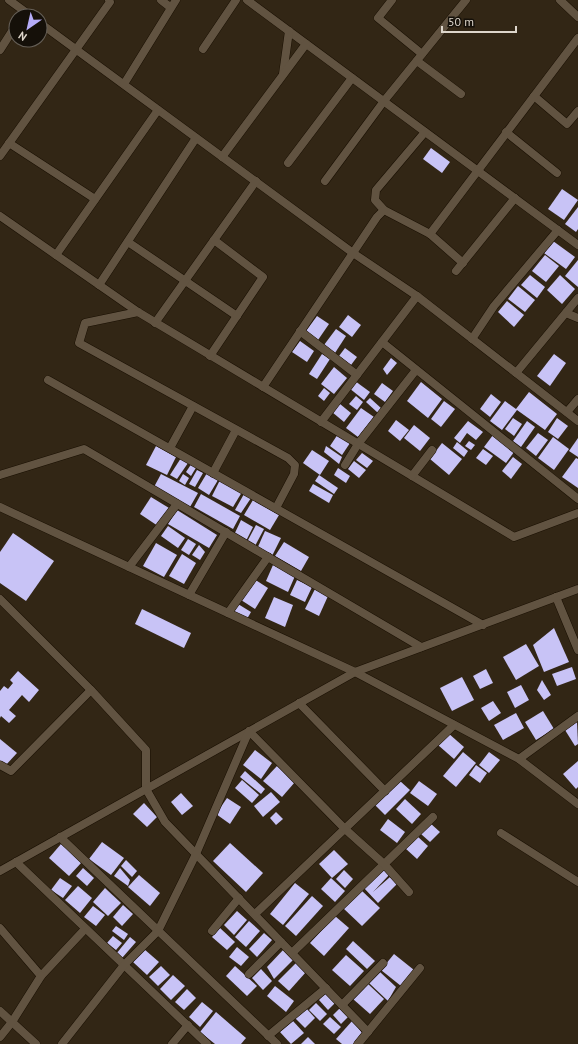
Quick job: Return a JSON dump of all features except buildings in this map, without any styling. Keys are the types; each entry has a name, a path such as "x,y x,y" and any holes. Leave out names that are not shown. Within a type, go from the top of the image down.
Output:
{"street":[{"path":"9,0 18,8"},
{"path":"0,156 77,50 110,2 109,0"},
{"path":"161,0 170,7"},
{"path":"124,84 170,7 176,0"},
{"path":"203,49 236,0"},
{"path":"392,0 378,18 422,54"},
{"path":"325,181 384,101 466,0"},
{"path":"560,0 578,17"},
{"path":"250,1 578,245"},
{"path":"48,29 353,253 417,296 578,421"},
{"path":"283,75 289,31"},
{"path":"0,50 8,38"},
{"path":"430,234 578,38"},
{"path":"222,157 306,44"},
{"path":"417,61 461,94"},
{"path":"288,163 352,78"},
{"path":"534,96 567,124 578,111"},
{"path":"56,255 158,110"},
{"path":"425,132 376,190 375,200 384,210 430,234 463,263"},
{"path":"506,132 557,173"},
{"path":"99,285 196,138"},
{"path":"9,143 95,199"},
{"path":"155,323 256,182"},
{"path":"456,271 515,198"},
{"path":"263,387 377,217 384,210"},
{"path":"0,216 155,323 514,537 578,513"},
{"path":"472,339 494,306 558,230"},
{"path":"210,356 263,277 214,240"},
{"path":"128,242 237,316"},
{"path":"321,422 417,296"},
{"path":"516,373 578,298"},
{"path":"138,312 85,323 79,343 288,458 295,465 294,474 276,508"},
{"path":"566,313 578,318"},
{"path":"300,331 357,375"},
{"path":"382,342 578,499"},
{"path":"202,351 216,347"},
{"path":"345,464 358,444 416,370"},
{"path":"48,380 483,624"},
{"path":"567,412 578,400"},
{"path":"170,448 193,406"},
{"path":"213,473 236,430"},
{"path":"0,476 84,449 421,648"},
{"path":"412,476 432,450"},
{"path":"129,567 177,504"},
{"path":"0,506 355,672 519,759 578,804"},
{"path":"189,594 226,532"},
{"path":"228,613 268,557"},
{"path":"0,871 355,672 578,589"},
{"path":"556,597 578,650"},
{"path":"0,599 91,690 146,750 146,789 165,822 368,1032"},
{"path":"0,765 11,771 91,690"},
{"path":"299,703 385,791"},
{"path":"519,759 578,716"},
{"path":"254,914 454,725"},
{"path":"249,731 345,829 384,864 409,892"},
{"path":"62,1044 124,965 158,931 196,854 249,731"},
{"path":"292,952 433,817"},
{"path":"501,833 578,882"},
{"path":"60,837 277,1044"},
{"path":"16,862 207,1044"},
{"path":"212,931 239,898"},
{"path":"0,928 41,976"},
{"path":"0,1037 12,1022 41,976 85,928"},
{"path":"249,974 281,942"},
{"path":"342,1005 383,963"},
{"path":"358,1044 420,968"},
{"path":"268,1036 326,988"},
{"path":"0,1011 36,1044"},
{"path":"172,1044 188,1025"}]}
